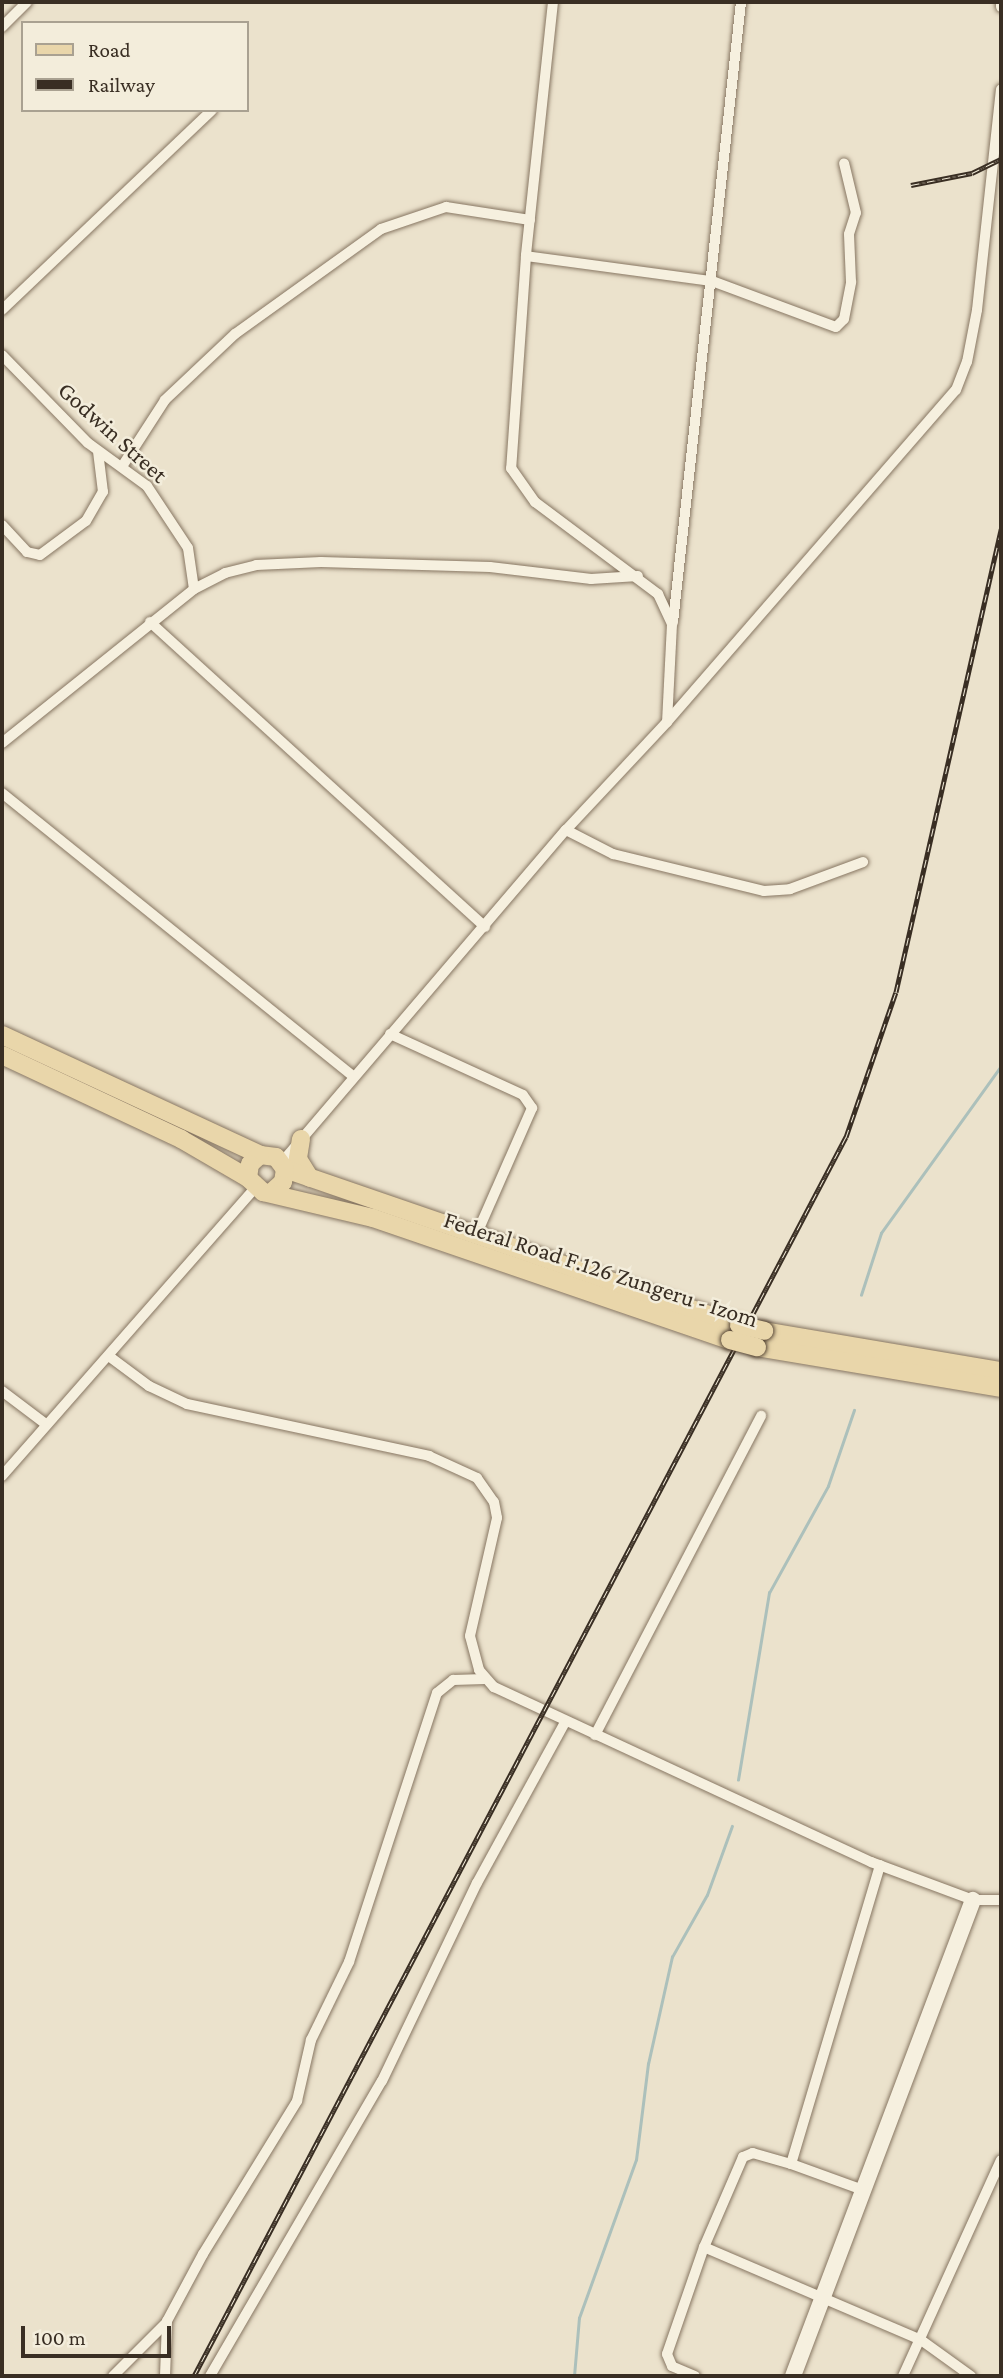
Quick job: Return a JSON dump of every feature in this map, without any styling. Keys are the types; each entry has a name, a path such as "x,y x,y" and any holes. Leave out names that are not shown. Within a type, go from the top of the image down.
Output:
{"main road":[{"path":"2,1035 260,1156 250,1164 259,1185 283,1182 283,1166"},
{"name":"Federal Road F.126 Zungeru - Izom","path":"2,1055 181,1139 259,1185 373,1218 734,1333 1001,1388"},
{"path":"301,1139 298,1158 310,1178"},
{"name":"Federal Road F.126 Zungeru - Izom","path":"260,1156 310,1178 734,1333"},
{"name":"Federal Road F.126 Zungeru - Izom","path":"760,1339 1001,1371"},
{"path":"793,2376 973,1900"}],"street":[{"path":"2,27 27,2"},
{"path":"553,2 526,256 511,468 535,502 638,576 658,594 673,624"},
{"path":"667,722 673,624 741,2"},
{"path":"283,1166 301,1139 566,830 667,722 956,390 967,362 977,310 1001,89"},
{"path":"2,310 210,112"},
{"path":"526,256 712,281 836,327 842,324 851,282 849,234 856,201 844,163"},
{"path":"123,465 165,400 235,334 382,229 446,207 530,220"},
{"name":"Godwin Street","path":"2,355 98,451 123,465 147,486 170,516 188,548 194,589"},
{"path":"2,525 33,555 86,521 103,492 98,451"},
{"path":"2,743 150,622 194,589 225,573 256,565 321,562 490,567 592,579 638,576"},
{"path":"150,622 485,927"},
{"path":"2,793 354,1077"},
{"path":"566,830 613,854 764,891 790,889 863,862"},
{"path":"390,1034 523,1095 532,1108 475,1238"},
{"path":"2,1476 110,1357 259,1185"},
{"path":"110,1357 149,1386 187,1404 417,1453 477,1478 494,1502 498,1518 470,1636 471,1651 485,1679 510,1698 880,1865 973,1900 1001,1900"},
{"path":"2,1391 47,1425"},
{"path":"595,1735 761,1416"},
{"path":"165,2376 163,2335 167,2321 203,2254 297,2101 311,2039 349,1962 437,1693 453,1680 485,1679"},
{"path":"209,2376 382,2081 477,1883 565,1722"},
{"path":"791,2164 880,1865"},
{"path":"695,2376 672,2365 667,2354 704,2247 743,2157 753,2153 863,2190"},
{"path":"903,2376 1001,2160"},
{"path":"704,2247 921,2340 971,2376"},
{"path":"113,2376 167,2321"}],"waterway":[{"path":"861,1295 881,1233 1001,1066"},
{"path":"738,1780 769,1593 828,1486 854,1410"},
{"path":"574,2376 579,2318 636,2160 648,2064 672,1957 707,1895 732,1826"}],"railway":[{"path":"911,185 972,173 1001,159"},
{"path":"194,2376 846,1137 896,992 1001,529"}]}
